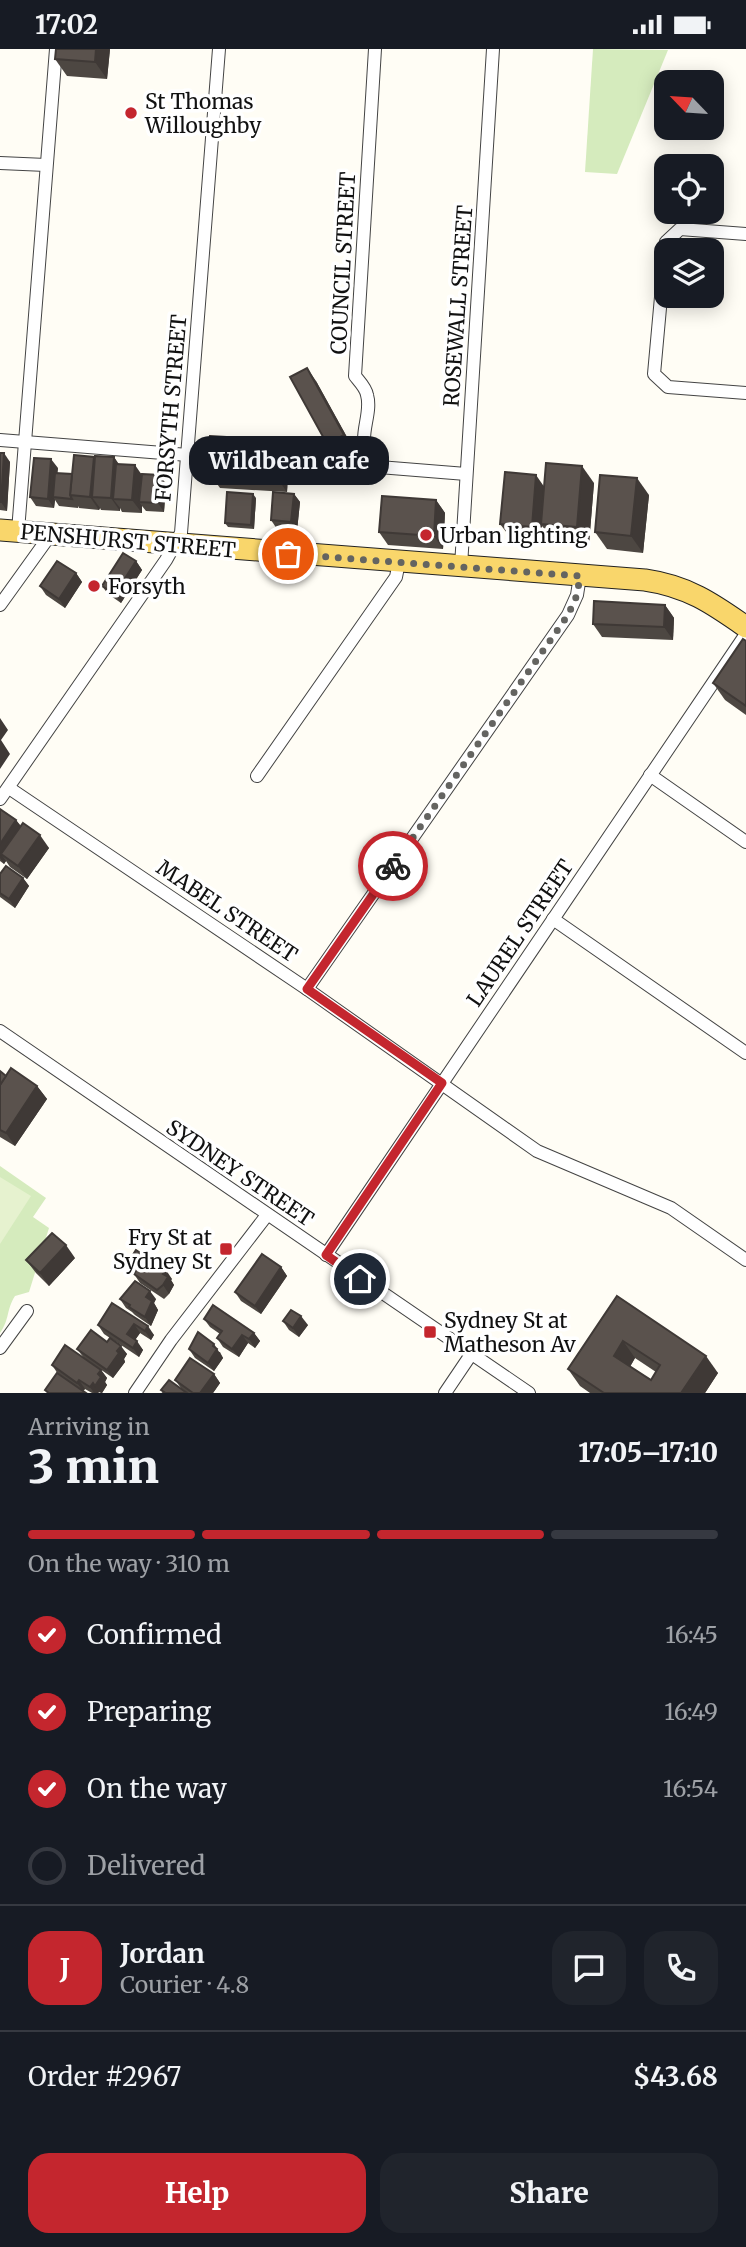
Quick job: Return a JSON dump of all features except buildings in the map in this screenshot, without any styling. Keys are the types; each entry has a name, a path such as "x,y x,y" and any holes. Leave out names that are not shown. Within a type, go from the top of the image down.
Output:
{"main road":[{"name":"PENSHURST STREET","path":"9,531 645,580 683,588 718,607 746,627"}],"street":[{"path":"9,531 24,442 56,49"},
{"name":"FORSYTH STREET","path":"0,799 166,560 181,533 219,49"},
{"name":"COUNCIL STREET","path":"375,49 355,376 368,395 364,449 370,460 379,467 466,474"},
{"name":"ROSEWALL STREET","path":"461,566 493,49"},
{"path":"0,163 46,165"},
{"path":"746,234 680,229 666,242 654,375 668,387 746,393"},
{"path":"0,440 188,455"},
{"path":"0,605 51,534"},
{"path":"257,776 396,577 399,562"},
{"path":"307,989 568,615 577,595 580,576"},
{"name":"LAUREL STREET","path":"326,1255 746,633"},
{"path":"650,775 746,842"},
{"name":"MABEL STREET","path":"9,788 307,989 537,1151 671,1208 746,1260"},
{"path":"553,919 746,1053"},
{"name":"SYDNEY STREET","path":"0,1031 529,1393"},
{"path":"135,1393 187,1319 267,1215"},
{"path":"0,1348 27,1311"},
{"path":"445,1393 472,1353"}],"green space":[{"path":"593,49 668,50 660,70 654,70 654,84 617,174 585,172"},
{"path":"0,1166 46,1198 33,1217 49,1228 29,1292 15,1296 0,1333"},
{"path":"0,1177 31,1196 0,1244"}],"way so far":[{"path":"288,554 580,576 577,595 568,615 393,866"}],"place":[{"name":"St Thomas Willoughby","path":"131,113"},
{"name":"Urban lighting","path":"426,535"},
{"name":"Wildbean cafe","path":"288,554"},
{"name":"Forsyth","path":"94,586"},
{"name":"Fry St at Sydney St","path":"226,1249"},
{"name":"Sydney St at Matheson Av","path":"430,1332"}],"route":[{"path":"360,1279 326,1255 442,1083 307,989 393,866"}]}
